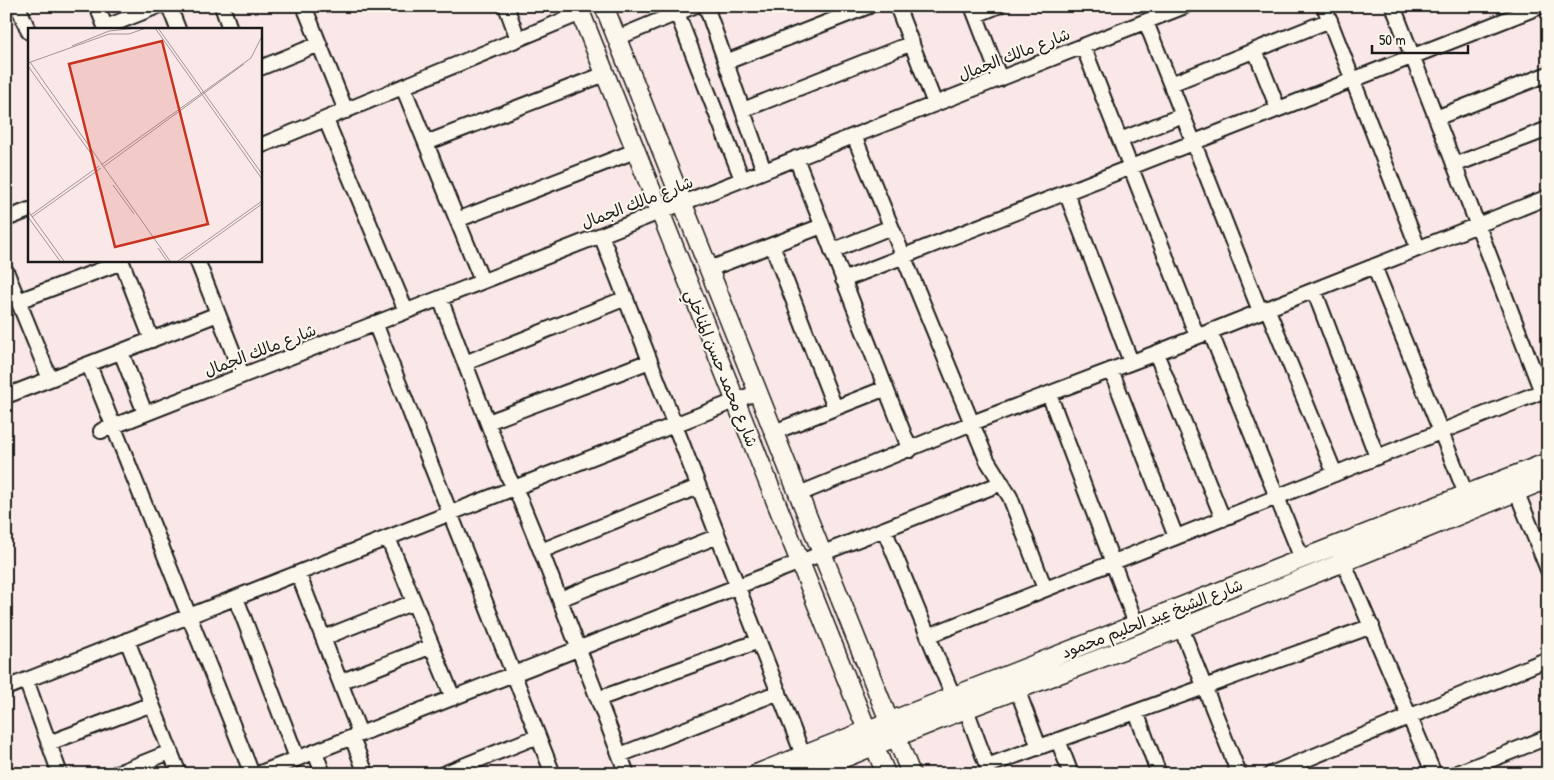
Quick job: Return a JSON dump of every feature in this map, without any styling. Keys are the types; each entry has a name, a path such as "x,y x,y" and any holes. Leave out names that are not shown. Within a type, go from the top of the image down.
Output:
{"street":[{"path":"18,6 28,30"},
{"path":"97,6 106,28 158,6"},
{"path":"169,6 178,28"},
{"path":"222,6 230,28"},
{"path":"304,6 346,111"},
{"path":"506,6 518,39"},
{"name":"شارع محمد حسن المناخلي","path":"604,6 911,774"},
{"path":"616,38 694,6"},
{"path":"706,6 764,171"},
{"path":"726,62 868,6"},
{"path":"898,6 935,104"},
{"path":"998,6 974,11 1000,79"},
{"name":"شارع مالك الجمال","path":"107,428 1146,22 1160,11 1185,6"},
{"path":"1324,6 1418,248"},
{"path":"928,636 1545,390 1454,165 1393,6"},
{"path":"843,280 1541,6"},
{"path":"261,146 518,39 580,10"},
{"name":"شارع محمد حسن المناخلي","path":"580,10 886,774"},
{"path":"677,13 742,179"},
{"path":"1170,84 1330,20"},
{"path":"1146,22 1264,310 1335,474"},
{"path":"743,110 912,43"},
{"path":"261,68 319,44"},
{"path":"1082,46 1131,167 1277,497 1302,559"},
{"path":"1255,50 1278,109"},
{"path":"426,142 605,74"},
{"path":"1436,118 1548,74"},
{"path":"403,87 482,281"},
{"path":"1120,140 1183,115"},
{"path":"326,120 406,311"},
{"path":"1454,165 1548,129"},
{"path":"854,136 990,467 1010,497 1045,589"},
{"path":"457,220 635,151"},
{"path":"796,158 910,450"},
{"path":"1066,192 1131,362"},
{"path":"799,494 972,423 1156,353 1418,248 1547,199"},
{"path":"6,219 28,210"},
{"path":"709,269 822,226"},
{"path":"832,251 891,228"},
{"path":"601,235 803,755"},
{"path":"772,245 835,408"},
{"path":"18,300 122,261 152,340"},
{"path":"197,261 242,375"},
{"path":"1374,266 1466,494"},
{"path":"6,271 50,379"},
{"path":"1314,290 1377,457"},
{"path":"440,298 508,476 515,488 541,551 627,774"},
{"path":"465,363 626,298"},
{"path":"6,396 218,314"},
{"path":"375,323 553,774"},
{"path":"121,352 145,414"},
{"path":"1156,353 1223,519"},
{"path":"488,422 650,361"},
{"path":"89,365 107,428 189,616 252,774"},
{"path":"1111,370 1176,537"},
{"path":"774,432 886,388"},
{"path":"6,688 758,392"},
{"path":"1049,394 1136,624"},
{"name":"شارع الشيخ عبد الحليم محمود","path":"893,729 966,709 1018,690 1181,628 1343,562 1514,484 1548,462"},
{"name":"شارع الشيخ عبد الحليم محمود","path":"804,774 953,696 1466,494 1548,479"},
{"path":"258,774 1002,483"},
{"path":"1514,484 1548,570"},
{"path":"541,551 698,487"},
{"path":"884,529 953,696"},
{"path":"560,599 718,536"},
{"path":"388,538 453,698"},
{"path":"1336,546 1434,774"},
{"path":"298,573 340,682 366,774"},
{"path":"236,598 298,758"},
{"path":"323,638 414,602"},
{"path":"1174,610 1238,774"},
{"path":"966,709 989,770 1039,747 1372,626"},
{"path":"127,640 179,774"},
{"path":"598,699 759,642"},
{"path":"340,682 432,646"},
{"path":"1271,774 1548,659"},
{"path":"26,680 60,774"},
{"path":"1018,690 1039,747"},
{"path":"620,755 779,692"},
{"path":"49,743 152,704"},
{"path":"1136,712 1158,774"},
{"path":"444,774 538,736"},
{"path":"1455,774 1548,737"},
{"name":"شارع الشيخ عبد الحليم محمود","path":"756,774 803,755 871,738"},
{"path":"1058,740 1071,774"},
{"path":"115,774 170,752"},
{"path":"315,752 324,774"}]}
